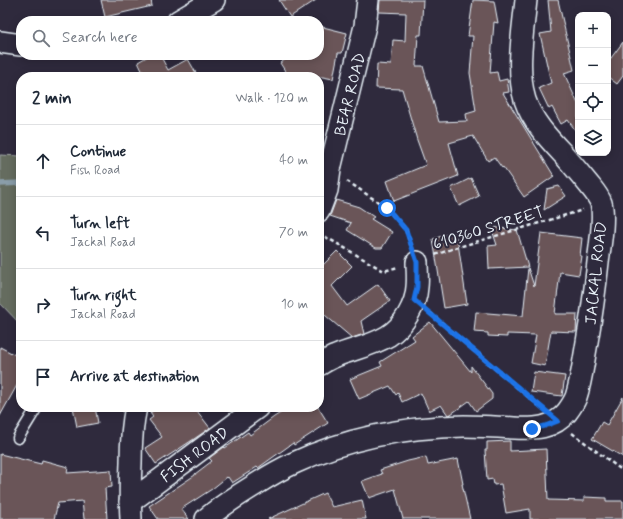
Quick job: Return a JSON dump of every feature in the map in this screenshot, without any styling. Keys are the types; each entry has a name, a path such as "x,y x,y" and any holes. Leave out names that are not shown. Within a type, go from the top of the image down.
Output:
{"street":[{"path":"187,16 214,0"},
{"name":"BEAR ROAD","path":"324,198 365,26 368,0"},
{"name":"JACKAL ROAD","path":"526,0 521,68 522,86 525,100 539,126 577,170 598,197 601,205 602,231 593,311 581,376 575,399 568,411 558,421"},
{"path":"0,42 16,44"},
{"path":"324,362 335,356 373,343 388,336 396,329 410,311 414,300 417,287 417,262"},
{"path":"131,510 132,440 135,412"},
{"name":"FISH ROAD","path":"131,510 252,412"},
{"path":"206,519 237,496 282,469 346,443 376,435 424,428 464,426 532,429 558,421"}],"lane":[{"path":"18,438 33,412"}],"path":[{"path":"330,169 387,208 406,230 417,262"},
{"name":"610360 STREET","path":"324,236 384,271 417,262 452,249 601,205"},
{"path":"414,300 570,431 623,471"}],"green space":[{"path":"0,155 16,156 16,320 0,303"}],"building":[{"path":"101,0 151,0 152,6 105,16"},
{"path":"279,0 316,0 292,16 289,16"},
{"path":"380,0 423,0 421,35 418,35 416,66 423,66 439,122 467,121 466,114 476,111 470,73 473,36 468,36 473,0 494,1 498,23 494,22 490,73 497,72 499,81 507,79 509,92 503,93 554,176 524,197 494,157 488,161 473,136 449,143 458,176 394,201 387,181 426,165 402,89 376,88 377,64 391,65 393,40 405,41 406,13 379,12"},
{"path":"548,0 558,0 574,70 564,73 575,97 575,130 568,120 561,124 552,107 549,109 539,88 551,83 540,34 551,32"},
{"path":"324,27 347,33 342,53 338,53 333,79 324,77 324,72 286,72 280,63 284,60 324,60"},
{"path":"623,42 623,76 617,84 611,79 611,58"},
{"path":"141,60 163,60 168,70 189,60 195,72 143,72 138,62"},
{"path":"471,178 479,196 459,206 451,188"},
{"path":"559,186 566,196 544,210 547,189"},
{"path":"336,200 359,207 374,217 371,219 392,232 382,248 376,248 347,230 351,223 330,216"},
{"path":"491,227 517,230 528,267 489,269 488,246 497,245"},
{"path":"454,232 458,243 467,304 444,308 433,239"},
{"path":"541,233 582,238 580,256 582,256 579,275 560,272 555,314 577,314 576,332 551,331 545,366 531,363 536,335 507,334 507,337 488,336 488,333 474,332 476,312 523,316 528,268 534,286"},
{"path":"337,251 352,266 332,286 347,306 378,284 390,301 361,321 364,334 352,338 324,314 324,264"},
{"path":"430,322 471,372 471,366 492,394 492,399 476,411 469,401 448,415 441,405 429,411 421,393 402,402 398,393 396,395 390,386 359,399 350,379 382,366 380,362 415,340 412,336"},
{"path":"0,347 16,355 16,387 0,416"},
{"path":"534,372 565,376 562,396 531,392"},
{"path":"623,397 623,457 592,439 602,422 607,425"},
{"path":"74,412 96,412 98,423 77,427"},
{"path":"198,412 210,428 156,464 145,448 162,437 149,420 153,417 150,413"},
{"path":"282,412 321,412 328,423 294,445 293,443 258,468 257,467 232,483 227,477 212,489 181,509 189,519 158,519 149,506 195,475 212,461 209,458 224,447 225,448 248,432 250,435"},
{"path":"510,441 510,451 546,449 548,500 584,501 584,497 606,498 606,501 623,501 623,519 530,519 530,509 506,513 501,484 494,485 493,479 487,480 485,450 487,450 487,442"},
{"path":"0,454 41,464 42,460 68,467 67,473 111,470 112,487 105,488 107,519 84,519 82,501 58,503 54,519 0,519"},
{"path":"426,457 428,465 458,459 470,519 403,519 395,489 369,498 362,481 382,474 380,470"},
{"path":"325,493 332,507 362,500 366,519 268,519"}],"waterway":[{"path":"0,184 16,183"}],"route":[{"path":"387,208 406,230 417,262 417,287 414,300 558,421 532,429"}]}
